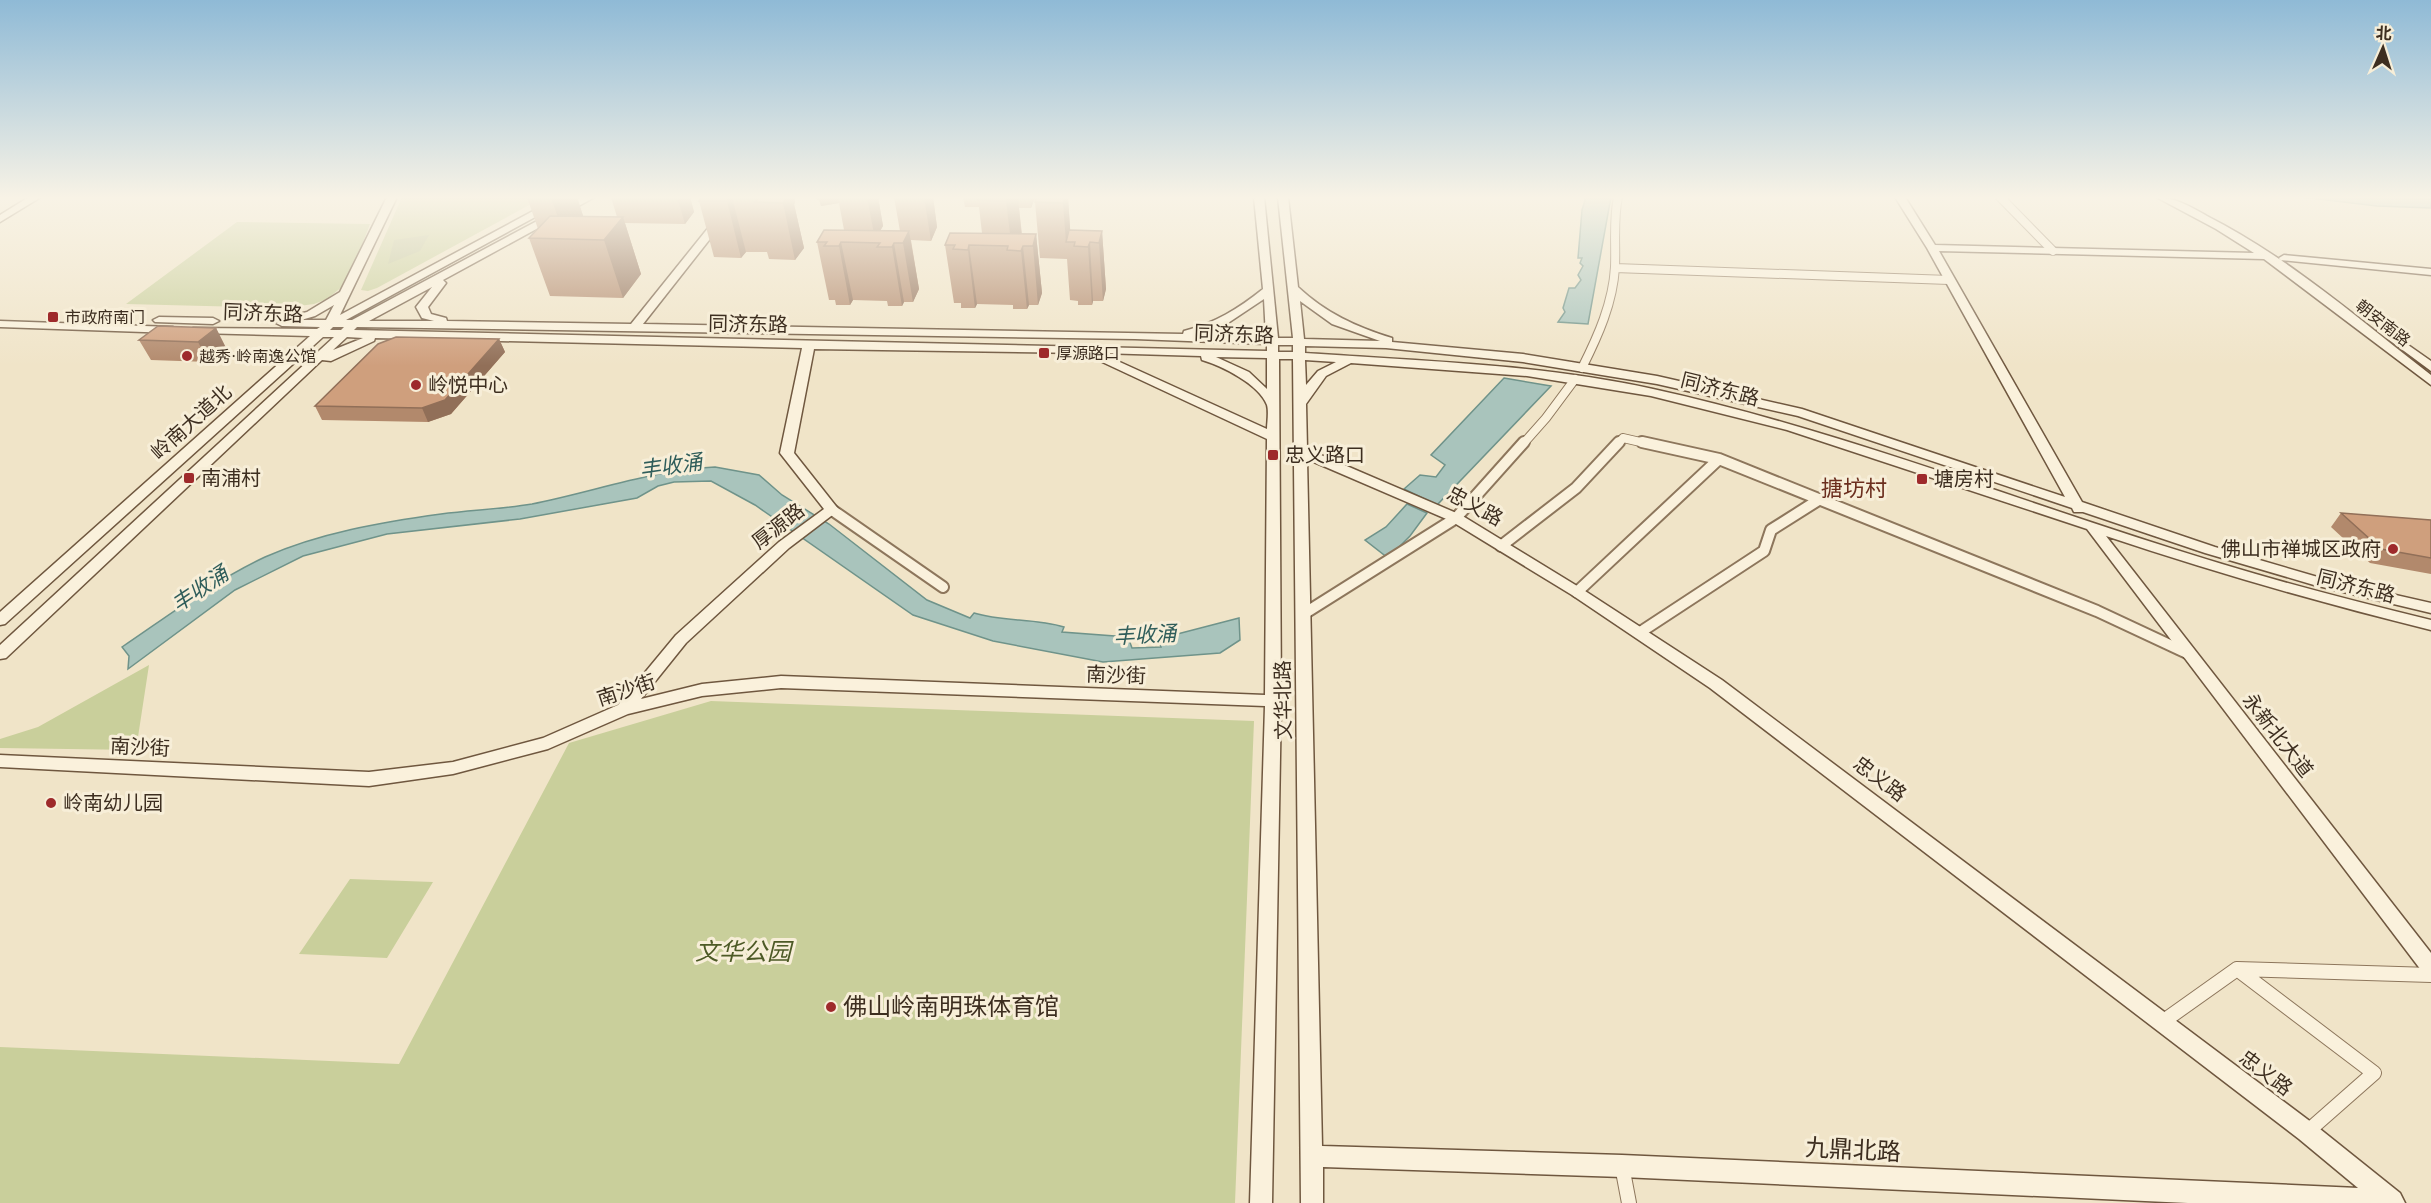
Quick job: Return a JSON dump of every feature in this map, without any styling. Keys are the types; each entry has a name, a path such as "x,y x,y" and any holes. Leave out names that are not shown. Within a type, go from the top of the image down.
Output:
{"main road":[{"name":"岭南大道北","path":"0,620 330,324 365,253"},
{"path":"330,324 463,253"},
{"path":"354,324 487,253"},
{"path":"634,327 693,253"},
{"name":"文华北路","path":"1261,1203 1273,701 1272,348 1265,253"},
{"name":"文华北路","path":"1289,253 1299,349 1312,1203"},
{"name":"永新北大道","path":"1935,253 2076,506 2431,968"},
{"path":"2145,253 2267,256"},
{"name":"朝安南路","path":"2262,253 2313,289 2431,381"},
{"name":"朝安南路","path":"2276,253 2431,367"},
{"path":"2284,258 2431,272"},
{"path":"458,269 427,298 422,307 426,316 446,321 484,325"},
{"path":"275,323 311,314 335,302 349,288 352,294 362,297 378,295 398,288"},
{"path":"1293,288 1314,309 1336,322 1370,335 1423,349"},
{"path":"1155,337 1201,331 1236,316 1269,289"},
{"name":"同济东路","path":"0,315 275,323 1155,337 1272,348 1423,349 1523,358 1792,427 2092,528 2327,600 2431,625"},
{"name":"同济东路","path":"0,324 342,335 809,345 1189,352 1272,348"},
{"name":"岭南大道北","path":"0,654 354,324"},
{"path":"301,374 343,349 366,340 391,336"},
{"name":"厚源路","path":"624,709 681,639 784,545 832,510 787,453 809,345"},
{"path":"1083,349 1273,437"},
{"name":"同济东路","path":"1299,349 1358,359 1657,380 1802,413 2210,550 2319,582 2431,608"},
{"path":"1189,352 1229,365 1254,380 1273,405"},
{"path":"1299,405 1315,378 1328,368 1358,359"},
{"name":"忠义路","path":"1300,451 1452,516 1577,592 1725,691 2307,1132 2393,1202"},
{"path":"90,570 96,556 118,537 130,521 117,522 99,531"},
{"name":"南沙街","path":"0,761 369,779 453,768 548,743 624,709 702,690 781,682 1273,701"},
{"name":"九鼎北路","path":"1312,1156 1622,1166 2393,1202"}],"street":[{"path":"1302,615 1452,516 1546,418 1578,373 1608,311 1615,268 1614,253"},
{"path":"2267,256 2284,258"},
{"path":"1615,268 1949,280"},
{"path":"1501,546 1576,488 1623,438 1719,459 2097,611 2189,654"},
{"path":"1577,592 1719,459"},
{"path":"1639,633 1764,551 1771,530 1820,499"},
{"path":"832,510 943,587"},
{"path":"2236,969 2374,1073 2307,1132"},
{"path":"2162,1023 2236,969 2431,975"},
{"path":"1622,1166 1629,1203"}],"green space":[{"path":"195,253 359,253 348,282 327,299 314,304 284,308 126,304"},
{"path":"377,253 441,253 377,288 368,291 361,290"},
{"path":"391,253 415,253 388,264"},
{"path":"149,665 136,750 0,748 0,739 38,727"},
{"name":"文华公园","path":"711,701 1254,721 1235,1203 0,1203 0,1047 399,1064 569,743"},
{"path":"350,879 433,882 387,958 299,954"}],"water":[{"path":"1578,253 1601,253 1588,324 1558,322 1565,312 1563,308 1569,288 1575,288 1581,280 1578,275 1583,266 1580,263 1582,258 1578,258"},
{"path":"1504,378 1551,386 1437,505 1404,489 1420,475 1436,477 1445,465 1431,455"},
{"path":"715,467 759,475 782,495 829,524 927,600 970,618 974,613 996,618 1053,624 1064,627 1062,632 1128,637 1132,648 1161,647 1158,639 1239,618 1240,640 1220,653 1103,662 993,641 913,615 755,505 711,481 674,482 658,486 637,498 520,519 387,534 303,556 235,590 128,669 129,656 122,647 192,599 246,566 307,541 396,521 532,504 668,472"},
{"path":"1407,504 1427,513 1410,536 1388,558 1365,540 1386,527"}],"building":[{"path":"158,326 216,328 198,342 139,340"},
{"name":"岭悦中心","path":"396,337 499,339 445,400 422,408 315,406 378,344"},
{"path":"2341,513 2431,520 2431,558 2381,549"}],"place":[{"name":"市政府南门","path":"53,317"},
{"name":"厚源路口","path":"1044,353"},
{"name":"越秀·岭南逸公馆","path":"187,356"},
{"name":"岭悦中心","path":"416,385"},
{"name":"忠义路口","path":"1273,455"},
{"name":"南浦村","path":"189,478"},
{"name":"塘房村","path":"1922,479"},
{"name":"佛山市禅城区政府","path":"2393,549"},
{"name":"岭南幼儿园","path":"51,803"},
{"name":"佛山岭南明珠体育馆","path":"831,1007"}],"district":[{"name":"搪坊村","path":"1854,488"}],"water label":[{"name":"丰收涌","path":"671,466"},
{"name":"丰收涌","path":"200,589"},
{"name":"丰收涌","path":"1145,635"}]}
